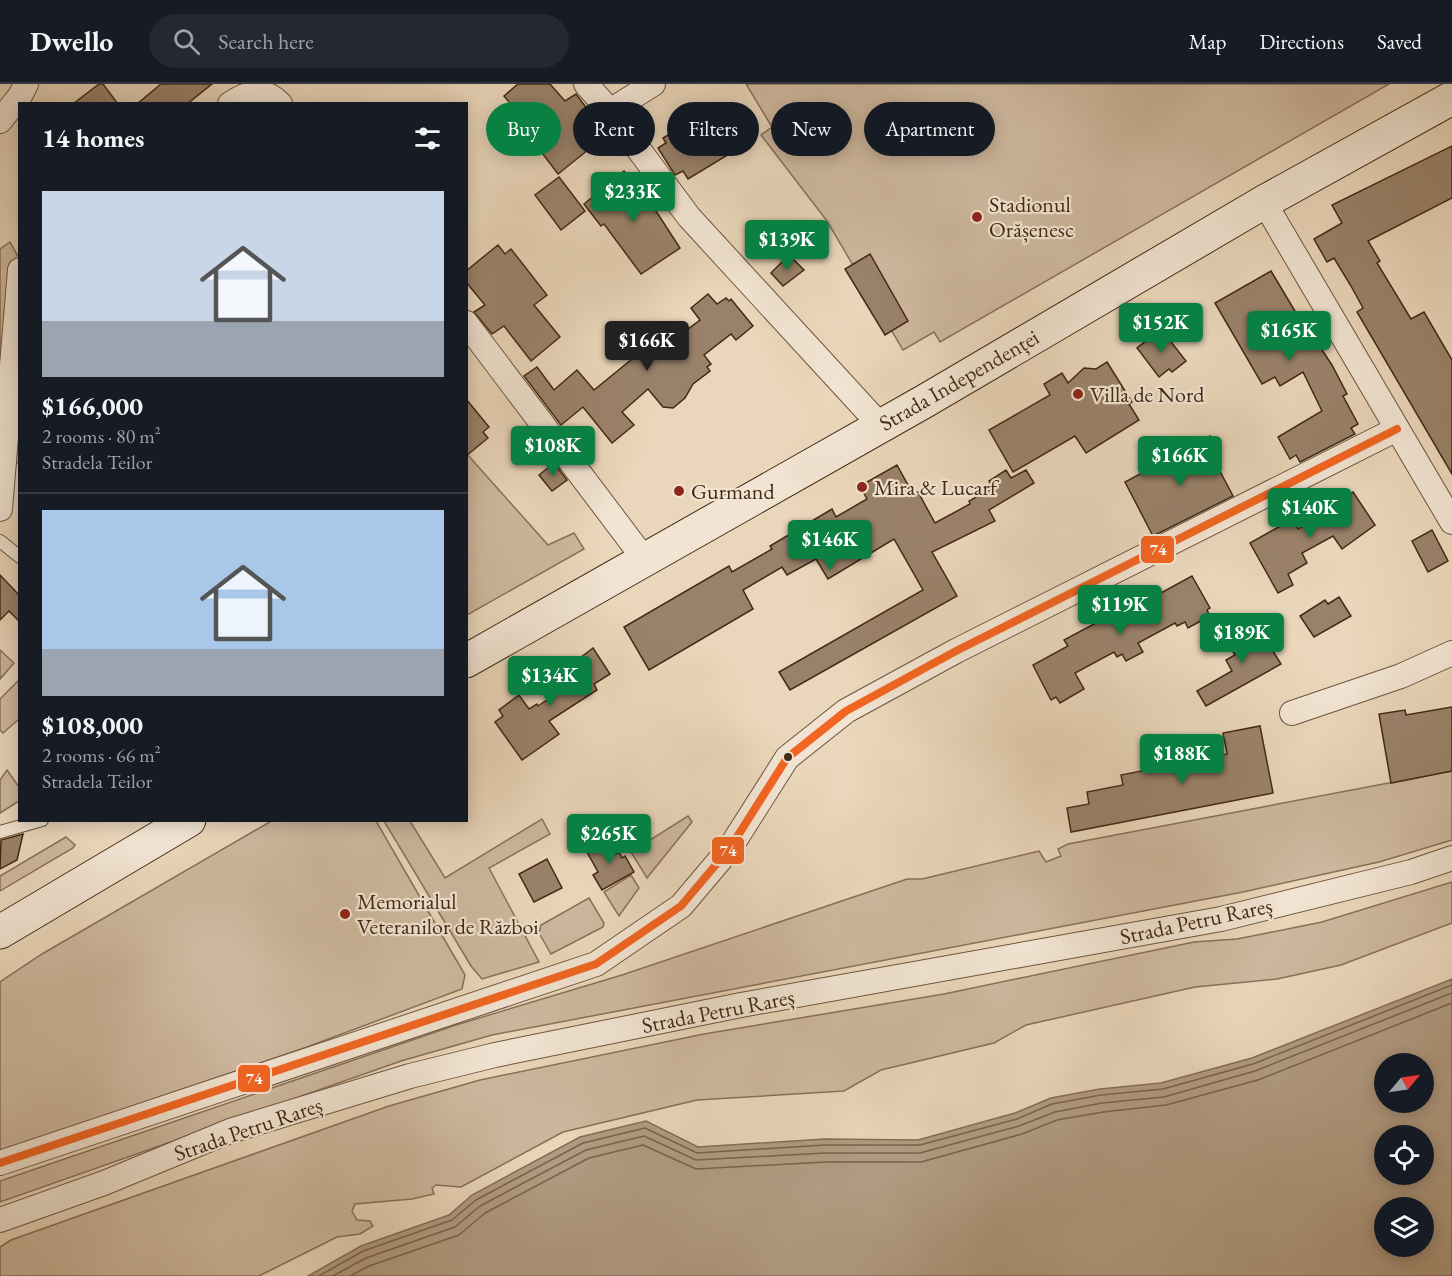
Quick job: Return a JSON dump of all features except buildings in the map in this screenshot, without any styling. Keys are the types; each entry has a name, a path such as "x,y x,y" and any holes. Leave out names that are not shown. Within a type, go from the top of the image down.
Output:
{"main road":[{"name":"Strada Independenței","path":"468,660 881,426 1264,202 1452,98"},
{"path":"0,932 186,822"}],"street":[{"path":"0,121 20,96 26,84"},
{"path":"586,84 602,102"},
{"path":"625,102 654,84"},
{"path":"233,102 246,94 258,92 274,94"},
{"path":"643,156 688,217 881,426"},
{"path":"1264,202 1452,522"},
{"path":"0,509 18,294"},
{"path":"468,326 645,560"},
{"path":"0,1163 596,964 681,906 730,848 787,758 846,711 956,651 1397,429"},
{"path":"1292,713 1401,676 1452,653"},
{"name":"Strada Petru Rareș","path":"0,1220 104,1183 230,1131 410,1076 495,1055 741,1005 1221,919 1411,872 1452,858"}],"lane":[{"path":"0,541 18,554"},
{"path":"0,832 35,822"}],"shaded area":[{"name":"Stadionul Orășenesc","path":"746,84 1389,84 940,342 934,332 903,350 827,221 777,156 852,156 852,102 771,102 771,125 759,102"},
{"name":"Stadionul Orășenesc","path":"771,128 771,148 761,135"},
{"path":"10,242 18,256 18,463 0,468 0,249"},
{"path":"468,455 548,545 574,533 584,549 468,614"},
{"path":"0,650 14,663 0,679"},
{"path":"18,681 18,720 3,733 0,730 0,699"},
{"path":"7,770 18,786 18,802 0,813 0,780"},
{"path":"1452,771 1452,840 1379,862 1243,892 492,1035 401,1061 0,1202 0,1181 456,1025 622,975 907,879 922,879 1039,851 1046,862 1061,856 1058,849 1068,844"},
{"path":"688,816 692,822 647,878 631,852"},
{"path":"542,819 550,834 489,868 539,962 482,979 471,966 385,822 411,822 445,878"},
{"path":"270,822 377,822 465,975 462,989 307,1047 0,1151 0,982 42,954"},
{"path":"66,837 75,845 73,848 0,891 0,876"},
{"path":"631,875 639,888 619,916 604,892"},
{"path":"1452,882 1452,923 1341,965 1277,979 1195,987 1026,1025 994,1043 881,1070 844,1091 697,1100 563,1132 461,1187 436,1185 432,1188 434,1194 412,1199 355,1204 352,1211 357,1220 370,1221 373,1226 360,1234 337,1237 259,1276 0,1276 0,1247 11,1240 389,1106 480,1080 704,1034 944,994 1194,942 1237,939 1322,922"},
{"path":"589,898 604,923 603,927 551,954 539,933 541,925"}],"water":[{"path":"1452,979 1452,1276 308,1276 361,1246 449,1215 472,1195 580,1137 646,1121 698,1147 825,1139 918,1140 1015,1113 1051,1098 1100,1089 1161,1083 1252,1058"}],"transit line":[{"name":"74","path":"0,1163 596,964 681,906 730,848 787,758 846,711 956,651 1397,429"}],"place":[{"name":"Stadionul Orășenesc","path":"977,217"},
{"name":"Villa de Nord","path":"1078,394"},
{"name":"Mira & Lucarf","path":"862,487"},
{"name":"Gurmand","path":"679,491"},
{"name":"Memorialul Veteranilor de Război","path":"345,914"}]}
